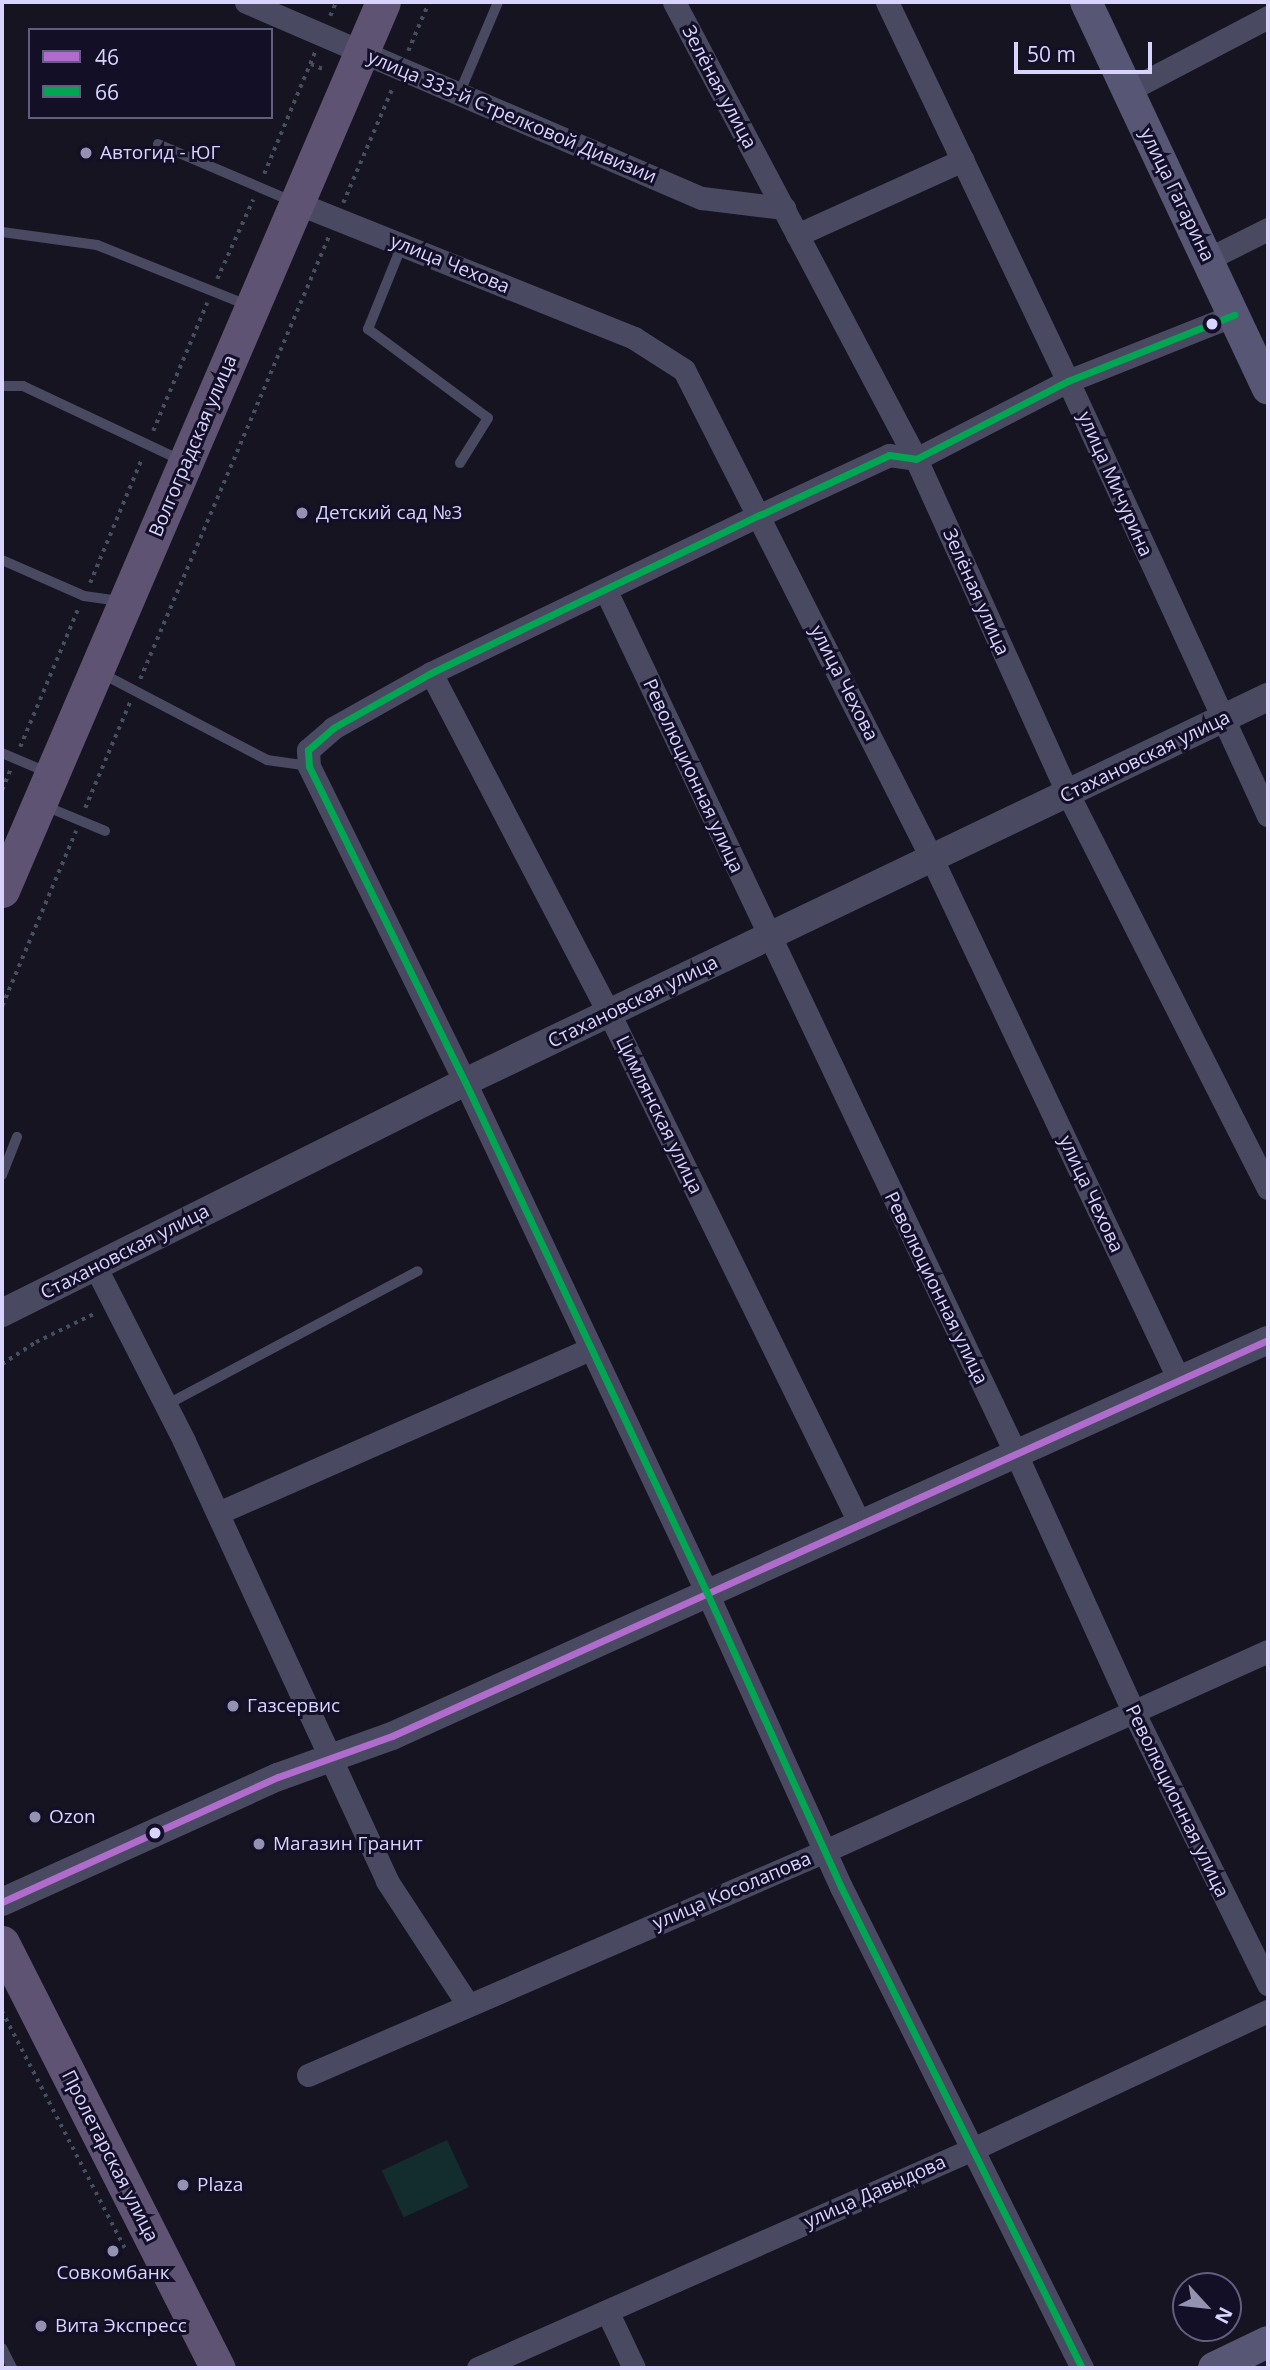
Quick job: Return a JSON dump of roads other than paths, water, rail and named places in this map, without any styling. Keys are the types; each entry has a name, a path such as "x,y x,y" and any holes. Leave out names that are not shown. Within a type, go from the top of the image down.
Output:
{"main road":[{"name":"Волгоградская улица","path":"2,890 383,2"},
{"name":"улица Гагарина","path":"1086,2 1268,388"},
{"name":"Пролетарская улица","path":"2,1944 218,2368"},
{"path":"1214,2368 1268,2342"}],"street":[{"name":"улица 333-й Стрелковой Дивизии","path":"246,2 702,198 784,208"},
{"name":"Зелёная улица","path":"674,2 916,459 1068,794 1268,1188"},
{"name":"улица Мичурина","path":"887,2 1069,382 1268,815"},
{"path":"1128,91 1268,18"},
{"path":"797,234 963,160"},
{"name":"улица Чехова","path":"298,203 634,338 684,370 760,515 932,859 1179,1380"},
{"path":"1208,259 1268,229"},
{"path":"1082,2368 825,1851 707,1593 465,1082 309,766 309,750 333,728 430,673 760,515 889,455 916,459 1069,382 1234,315"},
{"name":"Революционная улица","path":"606,591 768,937 1016,1454 1133,1711 1268,1984"},
{"name":"Цимлянская улица","path":"430,673 609,1013 860,1524"},
{"name":"Стахановская улица","path":"2,1313 465,1082 1268,697"},
{"path":"95,1266 218,1513 387,1881 468,2005"},
{"path":"2,1902 278,1777 392,1736 1268,1340"},
{"path":"218,1513 590,1349"},
{"name":"улица Косолапова","path":"308,2075 825,1851 1268,1651"},
{"name":"улица Давыдова","path":"478,2368 973,2149 1268,2011"},
{"path":"607,2311 634,2368"}],"lane":[{"path":"459,94 498,2"},
{"path":"158,144 298,203"},
{"path":"2,232 97,245 253,307"},
{"path":"402,245 368,329 488,418 460,463"},
{"path":"2,386 23,386 186,463"},
{"path":"2,560 84,596 126,602"},
{"path":"96,670 267,760 309,766"},
{"path":"2,753 15,759 80,820 105,831"},
{"path":"2,1175 17,1137"},
{"path":"166,1405 418,1271"},
{"path":"2,2348 12,2368"}],"place":[{"name":"Автогид - ЮГ","path":"86,153"},
{"name":"Детский сад №3","path":"302,513"},
{"name":"Газсервис","path":"233,1706"},
{"name":"Ozon","path":"35,1817"},
{"name":"Магазин Гранит","path":"259,1844"},
{"name":"Plaza","path":"183,2185"},
{"name":"Совкомбанк","path":"113,2251"},
{"name":"Вита Экспресс","path":"41,2326"}]}
